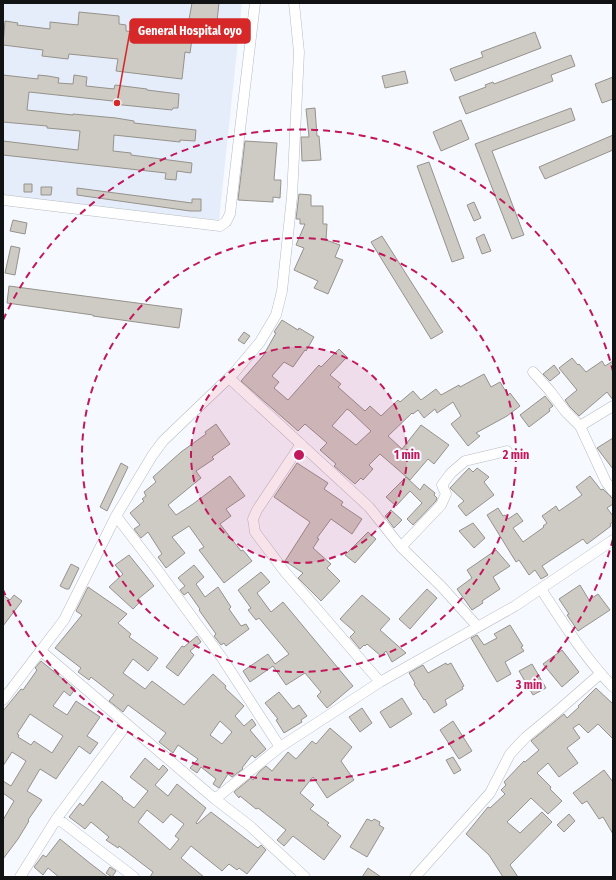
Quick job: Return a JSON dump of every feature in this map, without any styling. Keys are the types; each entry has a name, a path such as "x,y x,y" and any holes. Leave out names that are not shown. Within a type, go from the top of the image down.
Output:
{"street":[{"path":"3,200 220,226 226,222 230,214 255,3"},
{"path":"3,700 64,620 116,516 152,456 164,441 229,378 260,342 276,315 282,291 292,197 299,59 294,3"},
{"path":"533,372 565,411 580,426 606,482 613,491"},
{"path":"229,378 369,507 401,546 442,586 478,627"},
{"path":"580,426 613,406"},
{"path":"301,444 257,510 253,519 255,532 285,572 380,682"},
{"path":"401,546 441,505 446,494 442,485 456,469 465,461 507,451"},
{"path":"116,516 222,658 280,747"},
{"path":"215,799 280,747 380,682 515,606 613,540"},
{"path":"541,589 578,645 600,674 613,688"},
{"path":"41,651 215,799 250,826 304,877"},
{"path":"416,877 490,793 510,754 526,737 600,674"},
{"path":"20,877 57,818 127,724"},
{"path":"57,818 134,877"}],"shaded area":[{"path":"3,3 242,3 219,220 3,197"}],"building":[{"path":"192,3 219,3 215,39 186,36"},
{"path":"79,12 119,16 119,24 126,25 126,31 192,39 190,53 185,52 182,79 116,71 118,59 69,54 68,59 42,56 43,50 3,45 5,21 18,23 17,25 50,29 50,22 78,25"},
{"path":"535,32 541,48 455,81 450,69 483,57 481,52"},
{"path":"571,55 575,66 551,75 553,81 466,114 459,97 486,87 485,85 493,82 494,84"},
{"path":"405,71 408,83 385,88 382,76"},
{"path":"3,75 38,79 38,75 48,76 59,78 58,83 73,84 74,75 87,77 86,86 114,89 115,85 179,94 178,108 173,108 172,110 113,104 113,101 29,92 27,110 116,118 134,121 134,123 196,130 195,141 180,140 180,142 114,135 113,151 131,153 131,155 192,163 191,173 177,171 176,180 165,179 166,173 3,155 3,141 78,150 80,131 3,122"},
{"path":"613,77 613,99 602,103 595,84"},
{"path":"315,108 317,136 319,136 321,160 302,161 301,137 309,137 306,109"},
{"path":"571,108 575,120 492,151 524,235 512,239 475,144"},
{"path":"461,120 469,139 441,151 433,132"},
{"path":"613,135 613,150 545,179 539,167"},
{"path":"245,141 277,143 274,180 281,180 280,198 273,197 273,202 238,200"},
{"path":"429,162 464,258 452,262 417,166"},
{"path":"24,184 32,184 32,192 24,192"},
{"path":"41,187 52,187 51,195 41,195"},
{"path":"77,188 192,203 192,199 201,199 201,211 190,211 77,195"},
{"path":"299,194 311,195 311,206 323,206 323,224 327,224 326,240 340,245 335,257 343,260 328,294 314,288 318,281 294,270 304,248 296,245 305,224 300,224 300,219 296,219"},
{"path":"474,202 481,218 474,221 467,205"},
{"path":"13,220 27,223 25,234 10,231"},
{"path":"484,234 491,251 482,254 476,238"},
{"path":"382,236 443,332 431,339 371,242"},
{"path":"11,246 20,248 15,275 5,273"},
{"path":"9,286 182,309 179,328 7,303"},
{"path":"282,320 298,330 299,328 314,337 306,351 305,350 293,367 284,362 272,376 279,382 274,388 288,400 319,365 321,367 339,349 347,357 330,375 341,384 338,387 365,411 370,406 381,416 398,400 400,402 413,391 421,400 436,389 441,395 484,374 491,387 500,382 508,395 510,393 520,406 507,416 476,433 480,436 468,446 451,424 461,416 453,402 437,413 435,409 424,418 418,410 413,414 412,413 388,436 402,449 421,425 449,445 434,464 428,459 410,480 380,454 369,465 373,469 363,480 361,478 355,484 334,466 336,464 320,450 327,443 305,424 298,431 241,381 263,356 276,333 274,332","holes":["347,409 371,431 356,445 332,426"]},
{"path":"244,332 250,336 244,344 238,340"},
{"path":"572,358 586,372 602,361 605,366 613,361 613,400 607,392 579,416 570,407 565,400 577,390 559,368"},
{"path":"554,365 560,373 550,381 543,374"},
{"path":"545,396 553,406 549,409 550,411 529,427 520,415"},
{"path":"216,424 230,444 212,457 214,459 196,471 201,478 168,505 176,515 230,476 245,496 226,509 231,516 220,524 241,551 243,550 252,561 224,583 199,550 204,547 189,526 172,537 185,553 166,568 158,557 162,554 148,532 141,538 134,529 140,525 130,513 144,501 142,499 146,496 144,492 156,482 153,477 181,452 206,434 205,432"},
{"path":"613,438 613,469 597,448"},
{"path":"121,463 128,467 107,511 100,507"},
{"path":"297,463 328,483 324,489 343,502 341,505 362,519 352,534 331,519 317,538 319,539 313,548 331,564 327,568 340,581 321,601 298,578 303,573 285,561 310,522 274,497"},
{"path":"469,468 473,472 477,468 489,477 484,482 494,495 466,516 458,506 464,501 450,488"},
{"path":"590,476 601,490 603,489 613,499 613,504 607,508 613,516 613,522 610,524 611,526 587,544 583,539 542,566 548,575 541,579 535,570 529,575 519,560 516,562 487,515 498,508 503,516 505,515 508,519 517,513 523,521 513,528 523,542 544,527 543,526 547,523 542,516 556,506 559,511 582,495 576,487"},
{"path":"406,477 420,490 424,484 435,493 434,495 437,498 436,501 413,525 407,519 422,503 410,491 396,506 386,497"},
{"path":"391,510 402,520 394,528 385,516"},
{"path":"473,523 485,538 474,548 459,531"},
{"path":"368,532 376,539 355,563 345,555"},
{"path":"496,550 510,566 493,577 500,589 472,610 457,589 472,578 467,570"},
{"path":"129,555 154,586 138,599 141,601 133,609 109,587 123,574 115,565"},
{"path":"71,564 79,568 69,589 66,589 60,586"},
{"path":"194,565 204,577 196,584 205,597 218,587 231,607 229,609 241,626 246,624 249,629 226,646 224,643 221,645 214,636 216,634 188,592 184,595 180,590 185,586 178,578"},
{"path":"261,572 270,582 257,593 271,612 283,602 353,686 327,708 317,696 321,692 305,673 286,685 273,666 250,682 243,671 268,654 275,664 289,654 259,618 256,620 248,610 251,608 238,590"},
{"path":"580,585 589,600 598,594 610,610 578,631 567,615 569,614 559,599"},
{"path":"88,587 127,614 118,623 131,634 129,637 158,658 148,671 133,659 123,673 145,689 152,681 184,705 213,674 244,706 235,716 244,726 252,719 256,725 250,730 266,749 255,758 252,755 242,768 243,769 232,777 228,774 219,788 213,784 216,779 201,767 197,773 190,768 198,759 178,745 173,753 159,742 166,733 128,705 123,712 109,701 114,695 91,677 89,680 78,672 81,668 55,648 82,615 76,611","holes":["220,721 232,732 222,744 210,735"]},
{"path":"427,589 437,598 410,629 399,619"},
{"path":"3,595 10,600 14,595 22,601 3,626"},
{"path":"362,595 390,619 380,630 406,653 392,662 386,651 381,656 367,644 360,649 350,637 355,632 340,619"},
{"path":"510,625 523,646 521,647 524,651 505,662 511,674 497,682 471,638 477,635 484,645 497,638 494,634"},
{"path":"197,636 201,642 190,651 194,655 178,676 166,667 182,646 184,647"},
{"path":"562,650 579,672 562,687 543,664"},
{"path":"41,661 75,689 70,696 64,691 53,706 67,715 76,701 100,717 87,736 98,743 90,754 79,746 56,779 40,769 27,791 42,800 28,820 29,821 18,839 3,859 3,820 14,801 3,793 3,781 11,786 26,761 12,752 3,766 3,711 21,689 23,690 37,670 35,668","holes":["30,714 63,736 52,753 34,741 31,745 18,737 19,735 17,734"]},
{"path":"446,663 447,665 451,663 464,686 462,687 463,689 445,700 447,705 434,713 414,684 415,683 409,673 423,665 428,673"},
{"path":"532,664 546,688 533,695 519,671"},
{"path":"596,688 613,704 613,739 598,724 588,733 579,724 573,728 580,738 567,748 578,763 559,777 548,763 537,773 562,801 548,814 531,798 507,822 520,833 542,812 552,822 510,865 518,877 503,877 489,855 466,834 488,807 490,808 505,794 501,790 506,785 504,782 524,761 525,762 539,750 531,741 564,714 567,718"},
{"path":"279,692 293,709 299,705 307,716 301,720 302,722 284,733 276,720 278,719 265,703"},
{"path":"402,698 412,714 390,728 380,712"},
{"path":"362,708 372,723 360,732 349,717"},
{"path":"453,721 472,751 459,759 440,730"},
{"path":"330,728 352,747 341,761 354,780 327,798 313,777 300,793 314,805 310,809 329,823 327,825 341,836 324,860 293,836 284,846 277,840 286,830 258,808 256,809 240,796 239,798 234,792 251,778 253,780 266,766 272,771 288,752 296,759 312,741 316,744"},
{"path":"453,757 461,770 454,774 446,760"},
{"path":"145,758 159,770 163,765 168,770 155,785 168,796 177,784 206,808 196,823 197,824 211,812 258,848 261,845 266,850 247,874 239,868 237,870 229,864 222,871 191,846 181,858 204,877 150,877 153,872 119,846 118,848 106,840 109,837 91,822 85,829 69,817 80,803 83,806 102,781 134,808 148,791 130,777","holes":["147,810 163,823 171,814 184,824 175,836 179,839 170,850 138,822"]},
{"path":"604,770 613,782 613,834 603,817 599,819 587,801 582,804 573,793"},
{"path":"569,814 575,821 564,832 557,825"},
{"path":"367,819 372,821 374,819 380,822 379,825 384,828 367,857 350,847"},
{"path":"60,839 108,877 59,877 48,868 43,875 34,867 43,855 46,857"},
{"path":"110,867 116,871 112,877 106,873"},
{"path":"368,868 381,877 362,877"}],"place":[{"name":"General Hospital oyo","path":"117,103"}]}
